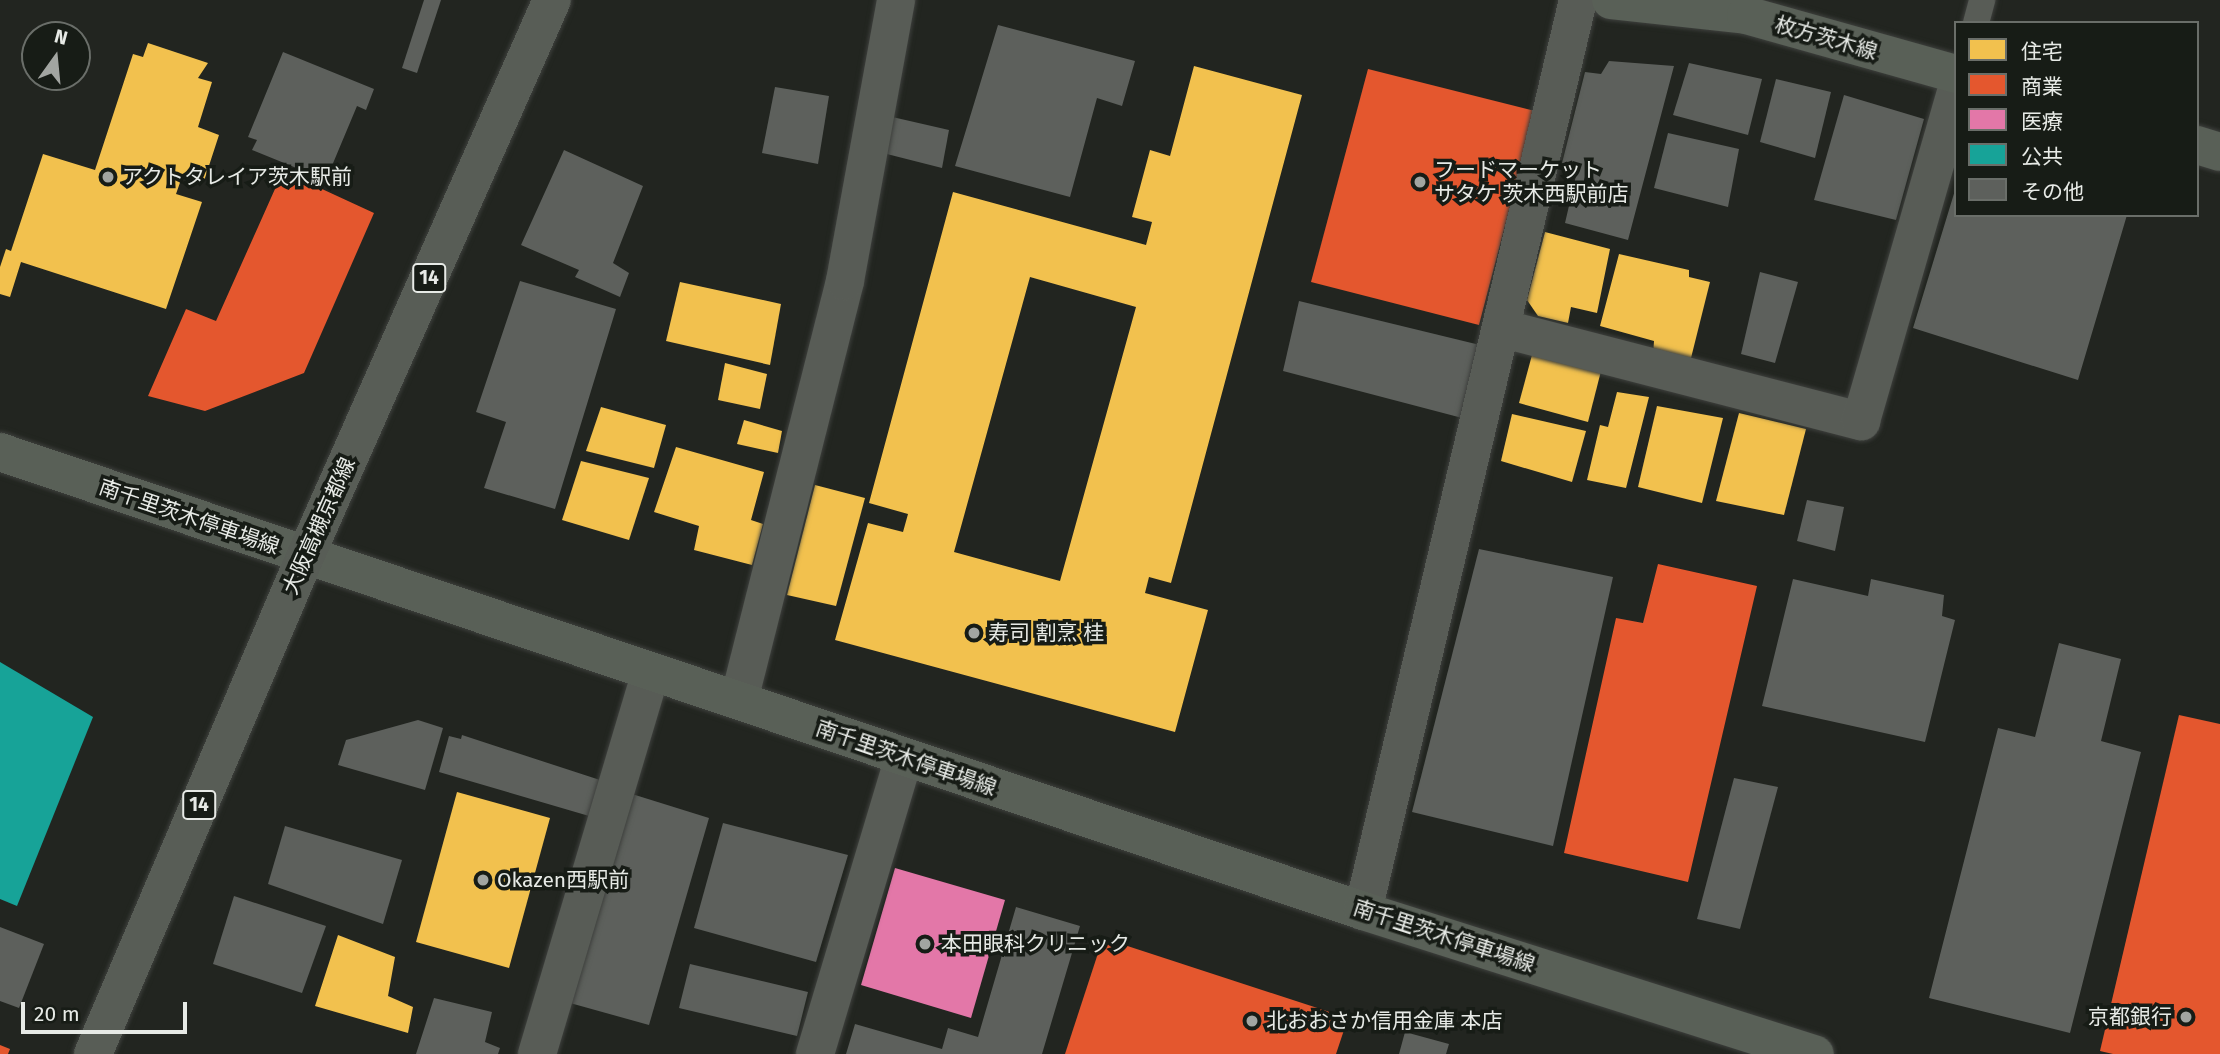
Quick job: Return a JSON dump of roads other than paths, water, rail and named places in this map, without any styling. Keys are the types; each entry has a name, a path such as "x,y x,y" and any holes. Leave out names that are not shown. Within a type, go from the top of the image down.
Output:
{"main road":[{"name":"大阪高槻京都線","path":"93,1054 305,556 552,0"},
{"name":"枚方茨木線","path":"1611,0 1745,15 1954,73"},
{"path":"2199,146 2220,152"},
{"name":"南千里茨木停車場線","path":"0,452 1363,911 1815,1054"}],"street":[{"path":"739,701 845,281 896,0"},
{"path":"1363,911 1504,329 1578,0"},
{"path":"1504,329 1861,421 1954,99"},
{"path":"537,1054 651,672"},
{"path":"815,1054 904,758"}],"lane":[{"path":"1977,21 1982,0"}],"place":[{"name":"アクトタレイア茨木駅前","path":"108,177"},
{"name":"フードマーケット サタケ 茨木西駅前店","path":"1420,182"},
{"name":"寿司 割烹 桂","path":"974,633"},
{"name":"Okazen西駅前","path":"483,880"},
{"name":"本田眼科クリニック","path":"925,944"},
{"name":"京都銀行","path":"2186,1017"},
{"name":"北おおさか信用金庫 本店","path":"1252,1021"}]}
